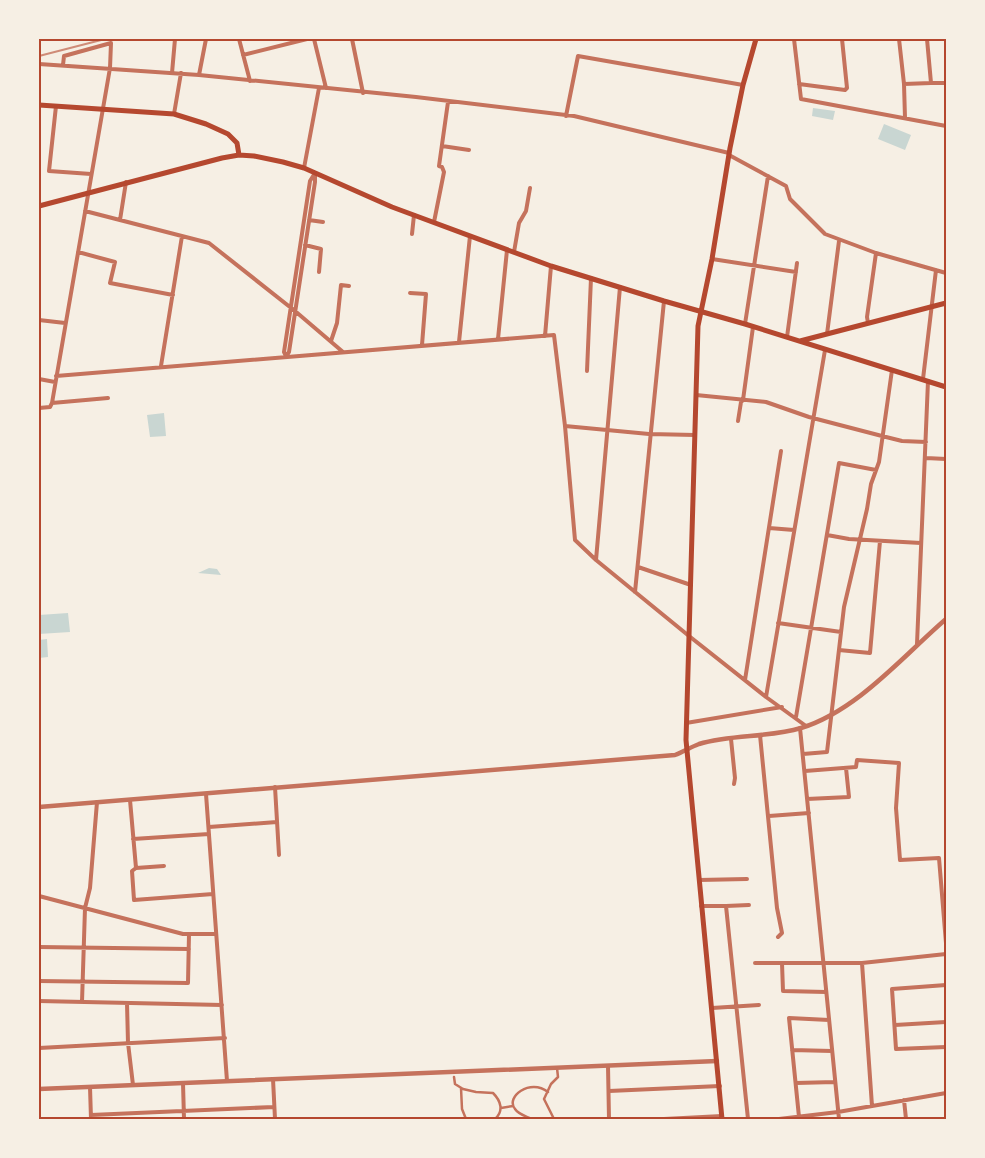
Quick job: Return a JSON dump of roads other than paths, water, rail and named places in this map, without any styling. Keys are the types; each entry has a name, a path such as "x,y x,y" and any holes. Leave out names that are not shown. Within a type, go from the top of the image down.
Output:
{"main road":[{"path":"722,1118 686,751 698,326 712,259 729,154 743,85 756,39"},
{"path":"39,105 174,114 206,124 228,134 237,143 239,155"},
{"path":"39,206 202,162 239,155 266,158 304,168 378,201 551,266 664,302 745,324 946,386"},
{"path":"800,341 946,303"}],"street":[{"path":"172,73 175,39"},
{"path":"199,75 206,39"},
{"path":"239,39 250,80"},
{"path":"243,55 307,39"},
{"path":"314,39 326,88"},
{"path":"352,39 363,92"},
{"path":"794,39 801,99 946,126"},
{"path":"799,84 844,90 846,88 842,39"},
{"path":"899,39 904,84 905,118"},
{"path":"927,39 931,83"},
{"path":"39,408 50,407 52,403 110,68 111,43 64,56 63,65"},
{"path":"566,116 578,56 743,85"},
{"path":"39,64 181,73 566,116 729,154 786,186 790,200 825,234 839,241 876,253 946,273"},
{"path":"174,114 181,73"},
{"path":"904,84 946,82"},
{"path":"304,168 319,88"},
{"path":"434,222 444,172 442,167 439,166 448,102"},
{"path":"56,106 50,171 91,174"},
{"path":"442,146 469,150"},
{"path":"286,356 289,352 303,244 315,182 314,173"},
{"path":"745,324 768,176"},
{"path":"120,220 126,182"},
{"path":"514,252 519,223 526,211 530,188"},
{"path":"85,212 209,243 344,352"},
{"path":"412,234 414,215"},
{"path":"307,219 323,222"},
{"path":"162,366 182,236"},
{"path":"459,342 470,236"},
{"path":"827,334 839,241"},
{"path":"303,244 321,249 319,272"},
{"path":"286,356 284,352 290,307 303,244"},
{"path":"498,339 507,250"},
{"path":"78,252 115,262 110,282 173,295"},
{"path":"868,323 867,317 876,253"},
{"path":"712,259 796,272"},
{"path":"787,337 797,263"},
{"path":"545,336 551,266"},
{"path":"917,644 920,543 926,458 926,380 936,270"},
{"path":"587,371 591,278"},
{"path":"331,341 337,323 341,285 349,286"},
{"path":"596,560 620,287"},
{"path":"410,293 426,294 422,345"},
{"path":"635,592 649,434 664,302"},
{"path":"39,320 65,323"},
{"path":"738,421 743,400 753,327"},
{"path":"56,376 554,335 565,426 575,540 596,560 689,636 806,726"},
{"path":"766,697 825,350"},
{"path":"803,754 827,752 844,607 879,462 892,370"},
{"path":"39,380 55,382"},
{"path":"696,395 766,402 813,418 902,441 926,442"},
{"path":"52,403 108,398"},
{"path":"565,426 649,434 695,435"},
{"path":"745,680 781,450"},
{"path":"926,458 946,459"},
{"path":"796,718 839,463 876,470"},
{"path":"769,528 794,530"},
{"path":"827,534 860,540 920,543"},
{"path":"839,650 870,653 880,541"},
{"path":"638,567 691,584"},
{"path":"39,807 675,755 700,744 800,728 831,715 882,677 946,619"},
{"path":"778,622 841,632"},
{"path":"686,723 782,707"},
{"path":"800,728 839,1119"},
{"path":"760,735 777,908 782,933 778,938"},
{"path":"731,739 734,784"},
{"path":"804,771 856,767 857,760 899,763 896,808 900,860 939,858 946,943"},
{"path":"807,799 849,796 846,768"},
{"path":"275,787 279,855"},
{"path":"206,794 227,1081"},
{"path":"130,800 136,868"},
{"path":"82,1002 85,908 90,888 97,802"},
{"path":"769,816 809,813"},
{"path":"209,828 277,822"},
{"path":"133,840 209,834"},
{"path":"164,866 136,868 132,871 134,900 213,894"},
{"path":"699,880 747,879"},
{"path":"39,896 182,934 216,934"},
{"path":"701,906 750,905"},
{"path":"726,906 748,1119"},
{"path":"39,981 188,983 189,934"},
{"path":"39,947 189,949"},
{"path":"755,963 862,963 946,954"},
{"path":"782,963 783,991 826,992"},
{"path":"862,963 872,1106"},
{"path":"946,985 892,989 896,1049 946,1047"},
{"path":"39,1001 222,1005"},
{"path":"127,1002 128,1043 133,1085"},
{"path":"712,1008 759,1005"},
{"path":"801,1117 789,1018 829,1020"},
{"path":"895,1025 946,1022"},
{"path":"39,1046 39,1048 224,1038"},
{"path":"792,1050 832,1051"},
{"path":"39,1089 717,1061"},
{"path":"608,1066 609,1119"},
{"path":"554,1119 544,1100 551,1084 558,1077 558,1068"},
{"path":"454,1077 455,1084 461,1088 476,1092 492,1093 498,1098 501,1108 499,1116 495,1119"},
{"path":"273,1079 274,1119"},
{"path":"796,1083 835,1082"},
{"path":"183,1083 184,1119"},
{"path":"532,1119 519,1114 513,1106 514,1098 524,1088 536,1086 548,1092"},
{"path":"608,1090 720,1086"},
{"path":"90,1087 91,1117 274,1107"},
{"path":"461,1088 462,1109 466,1119"},
{"path":"779,1119 838,1112 946,1093"},
{"path":"904,1100 906,1119"},
{"path":"501,1108 513,1106"},
{"path":"664,1119 722,1118"}],"railway":[{"path":"39,56 105,39"}]}
